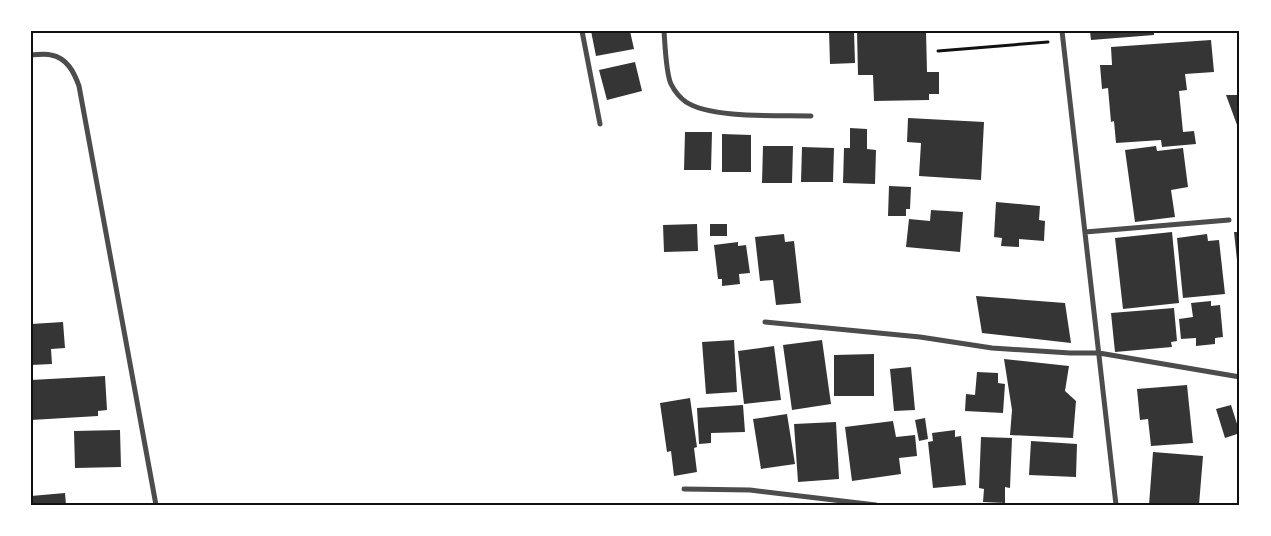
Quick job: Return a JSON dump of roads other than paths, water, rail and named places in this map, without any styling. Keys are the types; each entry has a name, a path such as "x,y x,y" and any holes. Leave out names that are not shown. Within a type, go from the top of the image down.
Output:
{"street":[{"path":"582,31 600,124"},
{"path":"664,31 670,82 678,96 687,103 705,109 730,113 811,116"},
{"path":"1062,31 1116,505"},
{"path":"31,55 51,55 62,60 71,67 79,86 156,505"},
{"path":"1085,232 1229,220"},
{"path":"765,322 920,337 992,348 1070,354 1099,353 1240,377"},
{"path":"684,489 750,490 876,505"}]}
